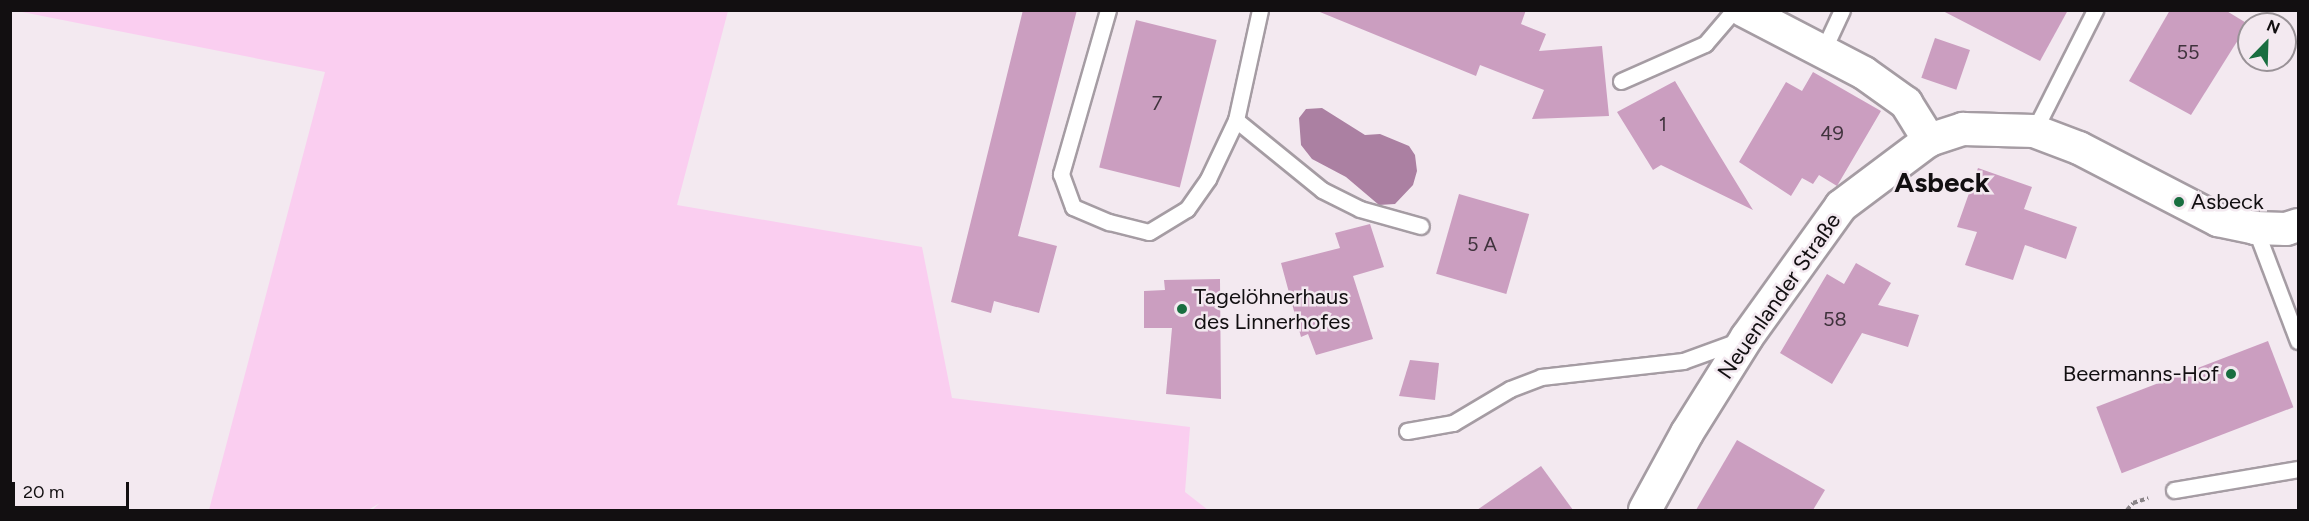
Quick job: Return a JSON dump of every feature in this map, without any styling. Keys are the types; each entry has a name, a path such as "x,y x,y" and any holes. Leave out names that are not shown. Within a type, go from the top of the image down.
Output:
{"street":[{"path":"1743,10 1864,73 1906,102 1929,140"},
{"name":"Neuenlander Straße","path":"1645,510 1687,433 1747,338 1841,206 1929,140 1963,129 2034,131 2079,148 2208,215 2255,228 2286,229 2298,225"}],"lane":[{"path":"1108,10 1061,174 1073,207 1109,222 1149,232 1187,209 1208,179 1236,120 1260,10"},
{"path":"1621,81 1706,44 1734,10"},
{"path":"1822,53 1842,10"},
{"path":"2034,131 2095,10"},
{"path":"1236,120 1322,190 1360,209 1420,226"},
{"path":"2255,228 2298,341"},
{"path":"1407,431 1453,423 1510,389 1541,377 1683,361 1747,338"},
{"path":"2174,490 2298,469"}],"shaded area":[{"path":"17,11 728,11 677,205 922,247 952,398 1190,427 1185,492 1208,510 372,510 380,503 368,510 209,510 325,72"},
{"path":"1322,108 1365,135 1380,134 1409,146 1415,155 1417,171 1413,185 1395,204 1379,205 1346,177 1312,159 1301,145 1299,118 1306,109"}],"building":[{"path":"1023,10 1077,10 1018,236 1057,246 1039,313 994,301 991,313 951,302"},
{"path":"1315,10 1526,10 1521,24 1546,34 1539,51 1602,46 1609,116 1532,119 1544,90 1480,65 1476,76"},
{"path":"1941,10 2068,10 2040,61"},
{"path":"2170,10 2225,10 2237,17 2237,42 2191,115 2129,81"},
{"path":"1136,20 1217,40 1180,188 1099,167"},
{"path":"1935,38 1970,50 1956,90 1921,78"},
{"path":"1813,72 1881,111 1837,186 1819,175 1813,184 1802,178 1791,196 1739,162 1786,82 1802,91"},
{"path":"1675,81 1753,210 1661,165 1653,170 1617,112"},
{"path":"1978,168 2032,187 2024,209 2077,227 2066,259 2025,245 2013,280 1965,265 1977,232 1957,227"},
{"path":"1459,194 1529,214 1506,294 1436,274"},
{"path":"1370,224 1384,267 1353,276 1373,339 1316,355 1308,334 1301,337 1281,263 1340,248 1335,233"},
{"path":"1856,263 1891,283 1878,305 1919,315 1908,347 1862,333 1832,384 1780,353 1827,274 1844,284"},
{"path":"1220,279 1221,399 1166,394 1172,328 1144,328 1144,291 1165,290 1164,280"},
{"name":"Beermanns-Hof","path":"2268,341 2293,407 2122,473 2096,407"},
{"path":"1410,360 1439,363 1435,400 1399,396"},
{"path":"1737,440 1825,490 1813,510 1696,510"},
{"path":"1541,466 1573,510 1477,510"}],"place":[{"name":"Asbeck","path":"2179,202"},
{"name":"Tagelöhnerhaus des Linnerhofes","path":"1182,309"},
{"name":"Beermanns-Hof","path":"2231,374"}],"district":[{"name":"Asbeck","path":"1942,182"}]}
